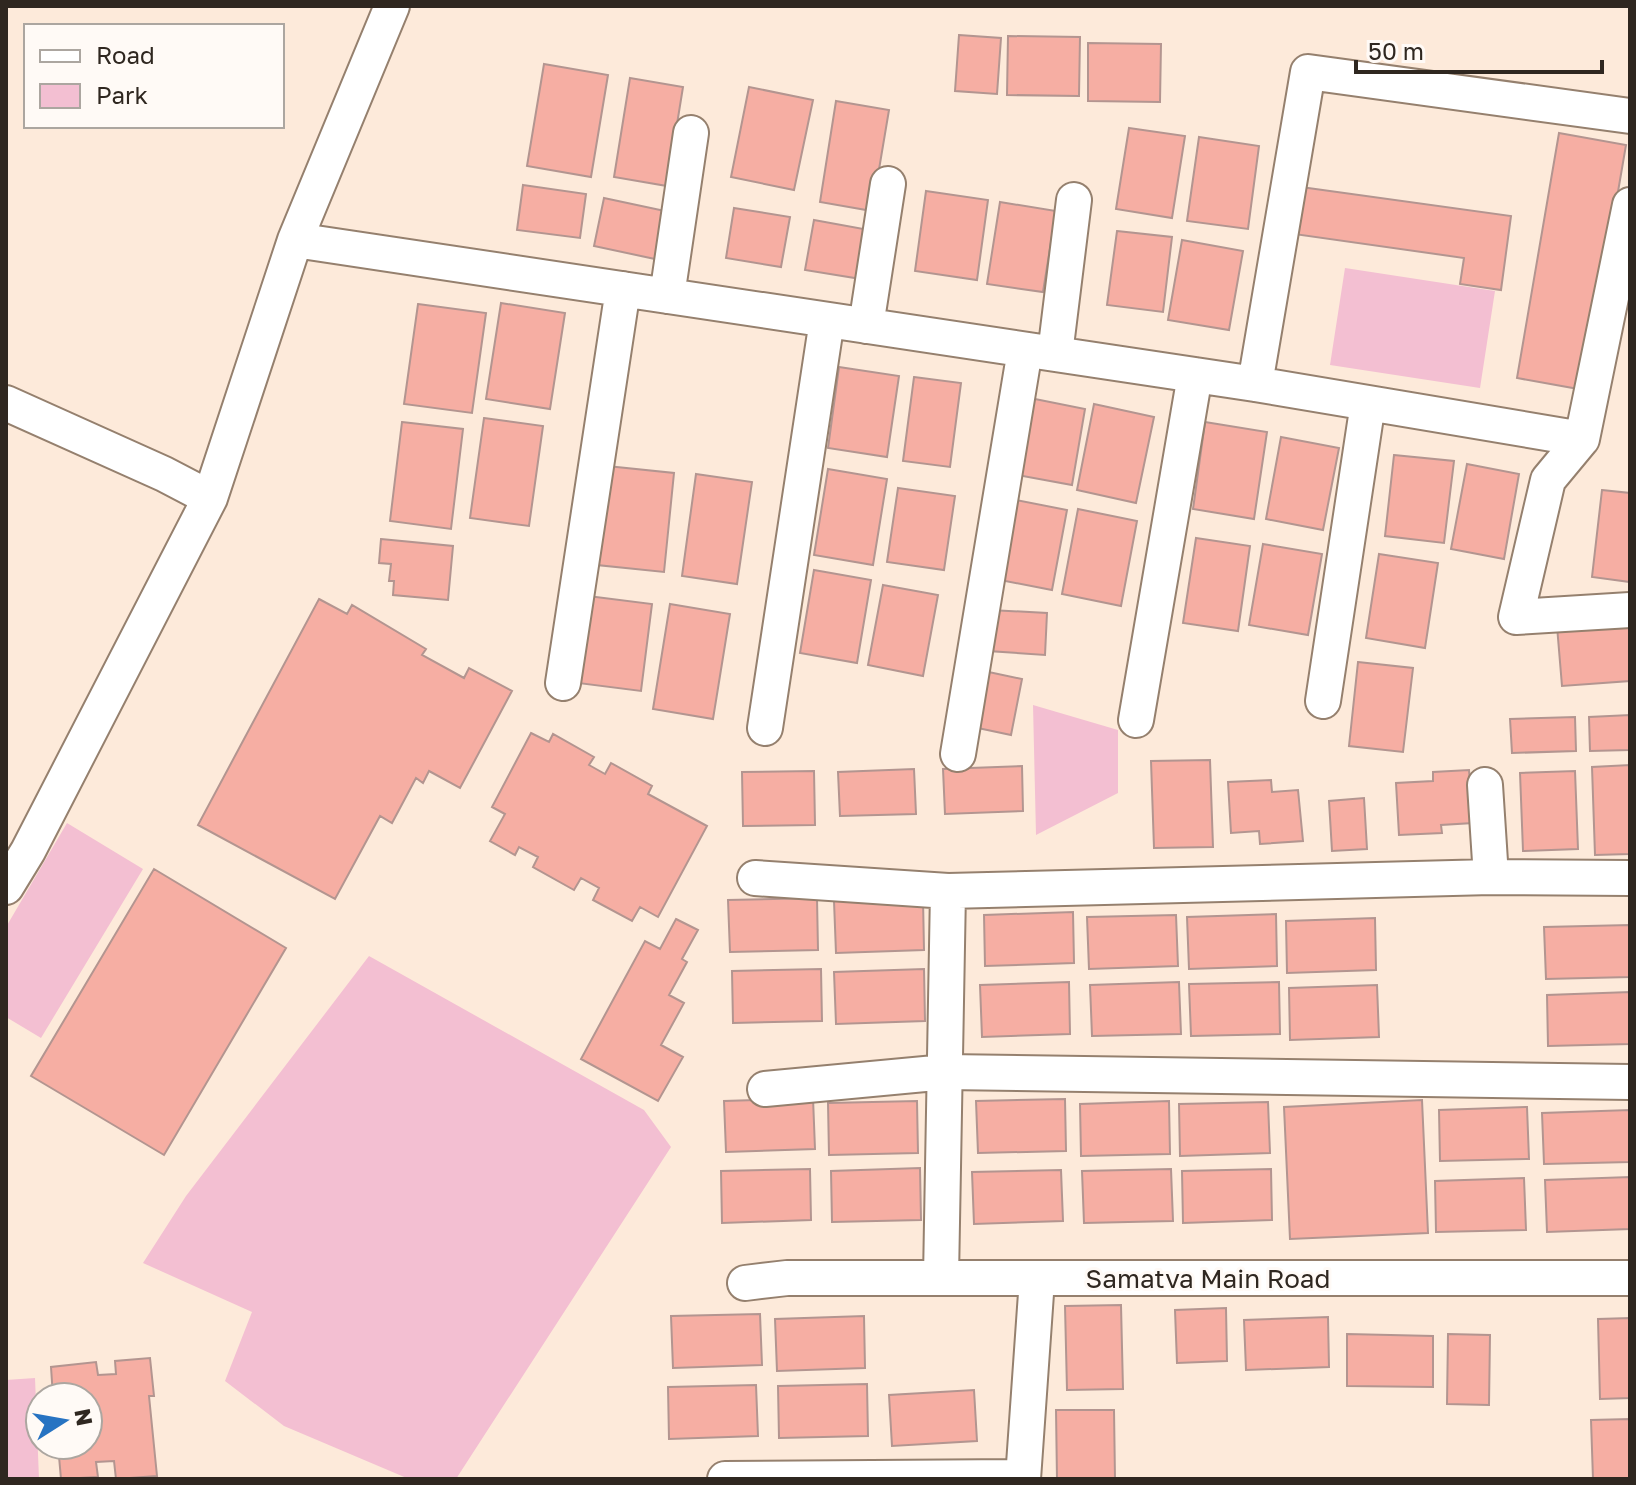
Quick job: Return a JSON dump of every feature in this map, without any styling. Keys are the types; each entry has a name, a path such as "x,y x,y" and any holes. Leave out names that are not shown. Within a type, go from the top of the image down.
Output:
{"street":[{"path":"6,887 28,851 210,498 295,240 392,6"},
{"path":"1255,384 1308,72 1630,116"},
{"path":"667,296 691,133"},
{"path":"866,326 888,184"},
{"path":"958,754 1074,200"},
{"path":"1630,205 1582,439 1548,480 1516,617 1630,610"},
{"path":"295,240 1255,384 1582,439"},
{"path":"563,683 623,289"},
{"path":"765,728 827,320"},
{"path":"1136,720 1195,375"},
{"path":"6,403 210,498"},
{"path":"1323,701 1368,403"},
{"path":"1485,785 1491,877"},
{"path":"755,878 948,891 1491,877 1630,878"},
{"path":"941,1278 948,891"},
{"path":"765,1089 946,1072 1630,1082"},
{"name":"Samatva Main Road","path":"745,1283 787,1278 1630,1278"},
{"path":"725,1479 1023,1478 1037,1279"}],"green space":[{"path":"1345,268 1495,291 1480,388 1330,365"},
{"path":"1033,705 1118,730 1118,793 1036,835"},
{"path":"67,823 143,869 41,1038 6,1017 6,927"},
{"path":"369,956 644,1110 671,1147 456,1479 409,1479 284,1426 225,1381 252,1312 143,1263 186,1196"},
{"path":"35,1378 35,1381 24,1381 24,1461 38,1461 39,1479 6,1479 6,1380"}],"building":[{"path":"959,35 1001,38 997,94 955,91"},
{"path":"1008,36 1080,37 1079,96 1007,95"},
{"path":"1088,43 1161,44 1160,102 1088,101"},
{"path":"544,64 608,75 591,177 527,166"},
{"path":"630,78 683,87 667,186 614,177"},
{"path":"749,87 813,100 794,190 731,177"},
{"path":"836,101 889,110 872,211 820,202"},
{"path":"1129,128 1185,136 1172,218 1116,209"},
{"path":"1559,133 1626,145 1584,390 1517,378"},
{"path":"1199,137 1259,146 1248,229 1187,221"},
{"path":"523,185 586,194 580,238 517,230"},
{"path":"1301,187 1511,216 1501,290 1460,284 1464,258 1294,234"},
{"path":"926,191 988,200 977,280 915,271"},
{"path":"604,198 665,211 655,259 594,246"},
{"path":"1000,202 1056,211 1043,292 987,284"},
{"path":"734,208 790,217 781,267 726,258"},
{"path":"814,220 869,230 861,279 805,270"},
{"path":"1117,231 1172,237 1163,312 1107,305"},
{"path":"1182,240 1243,251 1229,330 1168,320"},
{"path":"501,303 565,313 550,409 486,399"},
{"path":"418,304 486,313 472,413 404,404"},
{"path":"839,367 899,376 887,457 828,448"},
{"path":"914,377 961,383 950,467 903,461"},
{"path":"1025,397 1085,409 1072,485 1012,474"},
{"path":"1094,404 1154,417 1136,503 1077,490"},
{"path":"484,418 543,426 529,526 470,518"},
{"path":"402,422 463,429 451,529 390,521"},
{"path":"1205,422 1267,432 1254,519 1193,509"},
{"path":"1281,437 1339,448 1323,530 1266,519"},
{"path":"1394,455 1454,461 1444,543 1385,536"},
{"path":"1467,464 1519,474 1504,559 1451,549"},
{"path":"607,466 674,473 664,572 597,565"},
{"path":"828,469 887,479 873,565 814,555"},
{"path":"696,474 752,482 737,584 682,576"},
{"path":"898,488 955,496 944,570 887,562"},
{"path":"1602,490 1630,493 1630,582 1592,577"},
{"path":"1011,499 1067,510 1052,590 995,579"},
{"path":"1078,509 1137,521 1121,606 1062,594"},
{"path":"1196,538 1250,546 1238,631 1183,623"},
{"path":"381,539 453,546 448,600 393,595 394,581 389,581 391,564 379,563"},
{"path":"1263,544 1322,554 1308,635 1249,625"},
{"path":"1379,554 1438,563 1425,648 1366,638"},
{"path":"814,570 871,580 857,663 800,653"},
{"path":"883,585 938,595 923,676 868,665"},
{"path":"588,596 652,604 641,691 578,683"},
{"path":"319,599 347,614 352,605 426,649 422,655 464,678 469,668 512,691 460,788 429,771 423,783 416,778 392,823 380,816 335,899 198,825"},
{"path":"670,604 730,614 713,719 653,709"},
{"path":"990,610 1047,613 1045,655 988,651"},
{"path":"1630,620 1630,681 1562,686 1557,626"},
{"path":"1358,662 1413,668 1403,752 1349,746"},
{"path":"984,671 1022,679 1011,735 973,727"},
{"path":"1630,715 1630,750 1590,751 1589,717"},
{"path":"1575,717 1576,751 1512,753 1510,719"},
{"path":"531,733 549,742 553,734 594,757 589,765 605,774 611,763 652,786 648,794 707,826 658,917 640,907 632,921 593,900 599,888 581,878 574,890 533,867 538,857 519,847 515,855 490,841 505,814 492,807"},
{"path":"1210,760 1213,847 1154,848 1151,761"},
{"path":"1630,765 1630,854 1595,855 1592,767"},
{"path":"1022,766 1023,811 945,814 943,769"},
{"path":"914,769 916,814 840,816 838,772"},
{"path":"1469,770 1473,823 1441,825 1442,833 1399,835 1396,783 1433,781 1433,772"},
{"path":"814,771 815,825 743,826 742,772"},
{"path":"1575,771 1578,849 1523,851 1520,773"},
{"path":"1271,780 1272,792 1298,790 1303,841 1260,844 1259,831 1231,833 1228,782"},
{"path":"1364,798 1367,849 1332,851 1329,801"},
{"path":"154,869 286,948 164,1155 31,1076"},
{"path":"817,898 818,950 730,952 728,900"},
{"path":"923,899 924,950 836,953 834,901"},
{"path":"1073,912 1074,963 985,966 984,915"},
{"path":"1276,914 1277,966 1189,969 1187,917"},
{"path":"1176,915 1178,966 1089,969 1087,917"},
{"path":"1375,918 1376,970 1287,973 1286,921"},
{"path":"676,919 698,930 682,959 687,962 669,995 684,1003 661,1045 683,1057 658,1101 581,1059 645,941 660,949"},
{"path":"1630,925 1630,977 1546,979 1544,927"},
{"path":"821,969 822,1021 733,1023 732,971"},
{"path":"924,969 925,1021 836,1024 834,972"},
{"path":"1069,982 1070,1034 982,1037 980,985"},
{"path":"1179,982 1181,1034 1092,1036 1090,985"},
{"path":"1279,982 1280,1034 1191,1036 1189,984"},
{"path":"1377,985 1379,1037 1290,1040 1289,988"},
{"path":"1630,992 1630,1044 1548,1046 1547,995"},
{"path":"813,1098 815,1149 726,1152 724,1101"},
{"path":"1065,1099 1066,1151 978,1153 976,1101"},
{"path":"1422,1100 1428,1233 1290,1239 1284,1107"},
{"path":"917,1101 918,1153 829,1155 828,1103"},
{"path":"1169,1101 1170,1154 1081,1156 1080,1104"},
{"path":"1268,1102 1270,1153 1180,1156 1179,1104"},
{"path":"1527,1107 1529,1159 1440,1161 1439,1110"},
{"path":"1630,1110 1630,1162 1544,1164 1542,1113"},
{"path":"920,1168 921,1220 832,1222 831,1171"},
{"path":"810,1169 811,1220 722,1223 721,1171"},
{"path":"1171,1169 1173,1221 1084,1223 1082,1171"},
{"path":"1271,1169 1272,1220 1183,1223 1182,1171"},
{"path":"1061,1170 1063,1221 974,1224 972,1172"},
{"path":"1630,1177 1630,1229 1547,1232 1545,1180"},
{"path":"1524,1178 1526,1230 1436,1232 1435,1181"},
{"path":"1121,1305 1123,1389 1067,1390 1065,1306"},
{"path":"1226,1308 1227,1361 1177,1363 1175,1310"},
{"path":"760,1314 762,1365 673,1368 671,1316"},
{"path":"864,1316 865,1368 777,1371 775,1319"},
{"path":"1328,1317 1329,1367 1246,1370 1244,1320"},
{"path":"1630,1318 1630,1398 1600,1399 1598,1319"},
{"path":"1347,1334 1433,1336 1433,1387 1347,1386"},
{"path":"1448,1334 1490,1335 1489,1405 1447,1404"},
{"path":"150,1358 154,1396 149,1396 157,1476 116,1479 114,1461 96,1462 98,1477 61,1479 59,1461 104,1461 104,1381 52,1381 51,1367 96,1362 98,1375 116,1374 115,1361"},
{"path":"867,1384 868,1436 779,1438 778,1386"},
{"path":"756,1385 758,1436 669,1439 668,1387"},
{"path":"974,1390 977,1441 892,1446 889,1395"},
{"path":"1056,1410 1114,1410 1115,1479 1057,1479"},
{"path":"1630,1419 1630,1479 1593,1479 1591,1420"}]}
